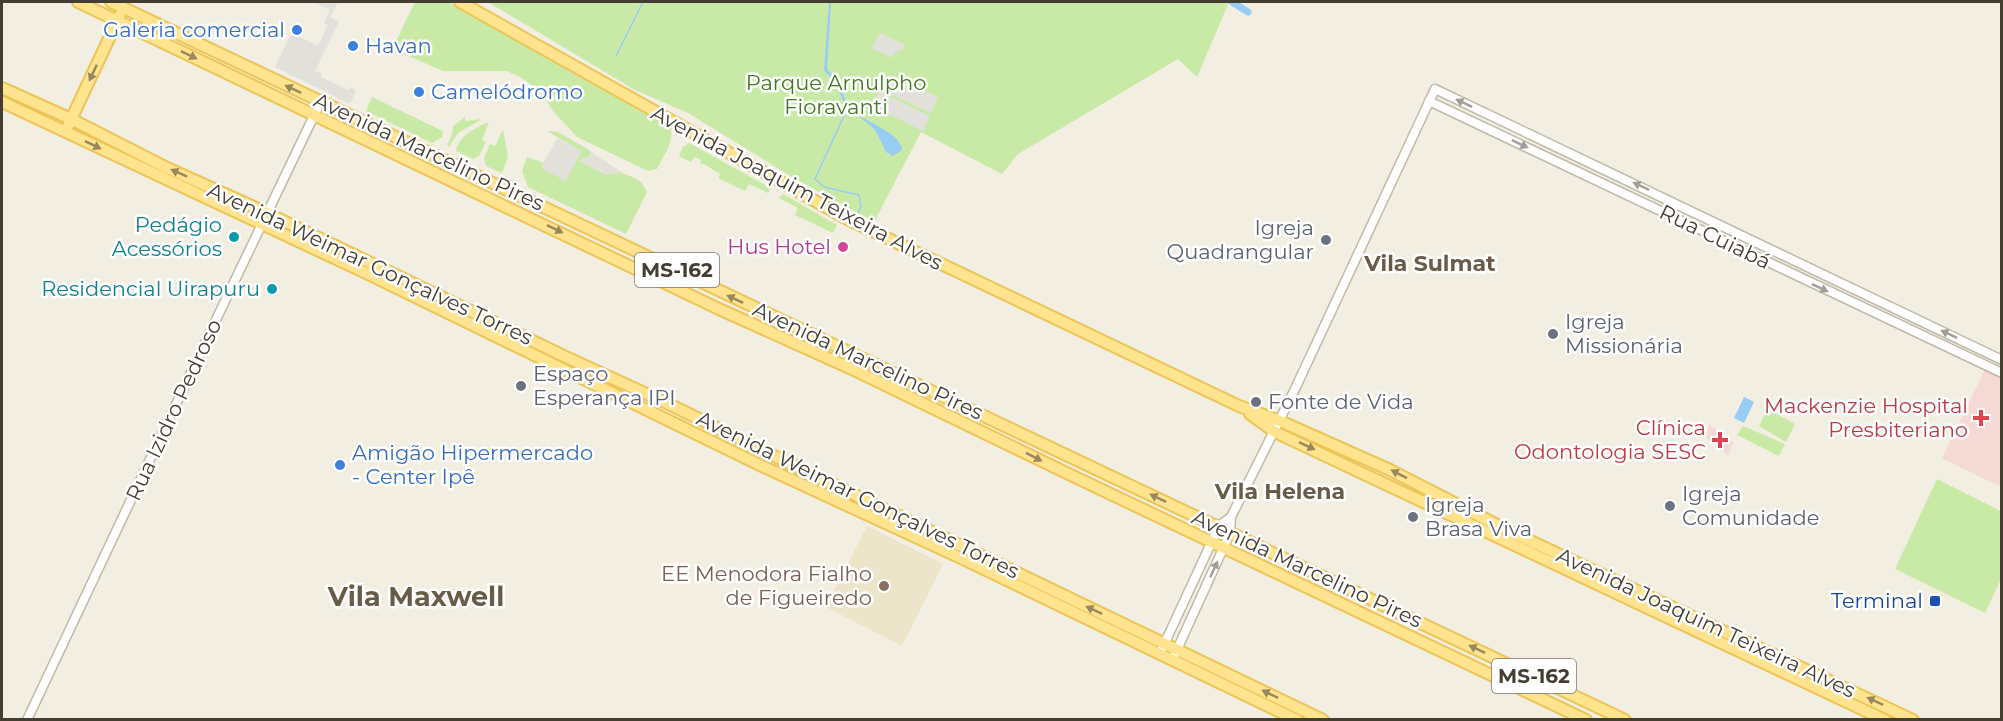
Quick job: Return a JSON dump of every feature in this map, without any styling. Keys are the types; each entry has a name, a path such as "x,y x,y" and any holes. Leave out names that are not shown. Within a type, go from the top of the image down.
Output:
{"main road":[{"name":"Avenida Marcelino Pires","path":"78,2 1586,720"},
{"name":"Avenida Marcelino Pires","path":"111,2 125,4 321,101 726,295 924,386 1625,720"},
{"name":"Avenida Joaquim Teixeira Alves","path":"460,2 847,219 1239,406 1280,420 1390,470 1507,530 1913,720"},
{"path":"65,131 125,4"},
{"name":"Avenida Weimar Gonçalves Torres","path":"2,88 72,119 167,168 267,213 673,406 1165,644 1174,655 1297,720"},
{"name":"Avenida Weimar Gonçalves Torres","path":"2,102 1160,655 1174,655 1323,720"},
{"path":"518,211 525,197"},
{"path":"917,401 924,386"},
{"name":"Avenida Joaquim Teixeira Alves","path":"1239,406 1275,432 1885,720"},
{"path":"1013,446 1021,432"}],"street":[{"name":"Rua Cuiabá","path":"2001,360 1644,187 1435,89 1429,101 2001,373"},
{"name":"Rua Izidro Pedroso","path":"27,720 321,101"},
{"path":"1174,655 1224,547 1230,531 1231,517 1275,432 1429,101"},
{"path":"1160,655 1219,526 1231,517"},
{"path":"1189,593 1201,598"}],"shaded area":[{"path":"313,2 338,2 330,17 339,22 315,71 322,74 321,77 348,90 350,87 356,90 350,104 275,67 289,38 295,35 318,46 328,25 324,23 330,10"},
{"path":"880,33 905,45 903,50 894,53 892,58 872,48"},
{"path":"888,74 938,97 931,113 881,90"},
{"path":"879,91 930,116 923,131 872,106"},
{"path":"557,138 582,151 566,181 541,168"},
{"path":"591,152 623,173 606,175 586,165 585,162 581,163 579,160 589,157"},
{"name":"Mackenzie Hospital Presbiteriano","path":"1985,369 2001,378 2001,487 1942,458"},
{"name":"Clínica Odontologia SESC","path":"1709,424 1734,442 1728,455 1706,438"},
{"name":"EE Menodora Fialho de Figueiredo","path":"867,526 943,564 902,646 826,607"}],"green space":[{"path":"415,2 448,2 669,125 670,142 657,169 648,171 577,137 553,111 541,92 522,78 507,71 443,71 404,54 395,43"},
{"name":"Parque Arnulpho Fioravanti","path":"488,2 1229,2 1197,77 1178,59 1018,154 1002,174 921,132 874,222 792,177 688,113 635,90"},
{"path":"372,97 443,131 442,137 432,143 366,111"},
{"path":"465,117 465,121 482,119 458,133 449,147 447,145 453,126"},
{"path":"489,122 482,140 486,142 479,156 473,159 456,151 464,137"},
{"path":"503,129 508,157 502,173 486,166 484,158 490,144 495,146"},
{"path":"547,131 558,132 588,149 591,152 589,157 580,160 606,175 619,172 642,183 647,192 626,234 528,187 522,171 527,157 544,163 542,168 581,151"},
{"path":"689,143 769,187 770,190 768,193 749,184 745,191 718,178 720,174 700,164 701,160 694,157 691,162 679,156 683,147"},
{"path":"783,194 837,225 833,233 795,215 798,208 779,198"},
{"path":"1767,409 1795,424 1786,442 1759,426"},
{"path":"1743,426 1785,444 1779,456 1737,435"},
{"path":"1937,479 2001,511 2001,579 1985,613 1895,569"}],"water":[{"path":"829,2 831,2 827,69 839,83 852,110 896,138 902,150 893,156 886,152 872,127 845,105 835,82 824,70"},
{"path":"1744,397 1754,402 1744,423 1734,418"}],"waterway":[{"path":"616,56 643,2"},
{"path":"1232,2 1248,12"},
{"path":"848,107 815,179 824,187 859,195 861,207 858,213"}],"place":[{"name":"Galeria comercial","path":"297,30"},
{"name":"Havan","path":"353,46"},
{"name":"Camelódromo","path":"419,92"},
{"name":"Pedágio Acessórios","path":"234,237"},
{"name":"Igreja Quadrangular","path":"1326,240"},
{"name":"Hus Hotel","path":"843,247"},
{"name":"Residencial Uirapuru","path":"272,289"},
{"name":"Igreja Missionária","path":"1553,334"},
{"name":"Espaço Esperança IPI","path":"521,386"},
{"name":"Fonte de Vida","path":"1256,402"},
{"name":"Mackenzie Hospital Presbiteriano","path":"1981,418"},
{"name":"Clínica Odontologia SESC","path":"1720,440"},
{"name":"Amigão Hipermercado - Center Ipê","path":"340,465"},
{"name":"Igreja Comunidade","path":"1670,506"},
{"name":"Igreja Brasa Viva","path":"1413,517"},
{"name":"EE Menodora Fialho de Figueiredo","path":"884,586"},
{"name":"Terminal","path":"1935,601"}],"district":[{"name":"Vila Sulmat","path":"1430,263"},
{"name":"Vila Helena","path":"1280,491"},
{"name":"Vila Maxwell","path":"416,597"}]}
